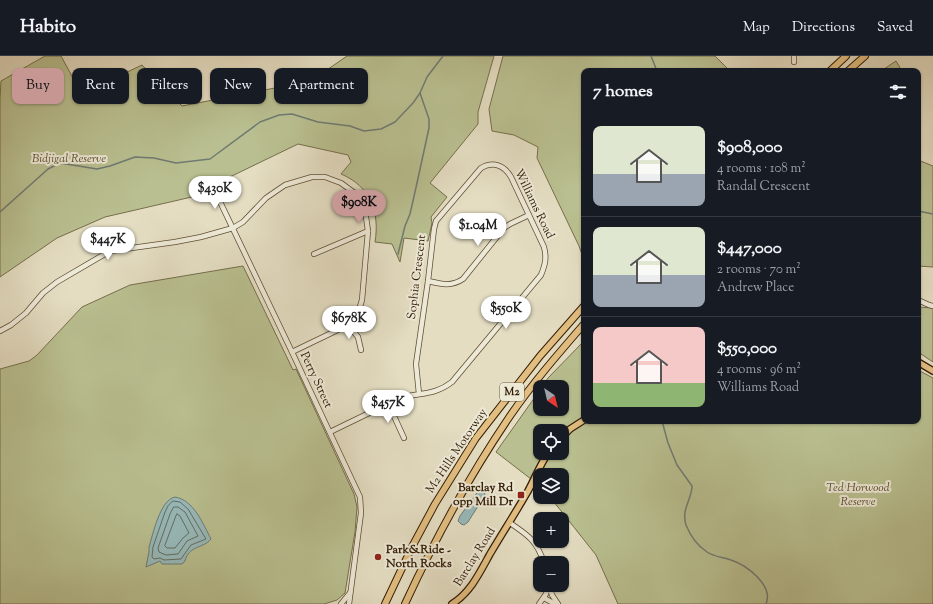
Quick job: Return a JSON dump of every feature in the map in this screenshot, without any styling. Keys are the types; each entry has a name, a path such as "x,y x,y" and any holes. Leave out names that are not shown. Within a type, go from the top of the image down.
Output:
{"highway":[{"path":"832,68 842,56"},
{"path":"833,68 846,56"},
{"path":"851,68 865,56"},
{"name":"M2 Hills Motorway","path":"385,604 435,504 476,438 540,356 581,309"},
{"name":"M2 Hills Motorway","path":"405,604 421,570 454,508 497,436 540,376 581,328"}],"main road":[{"path":"921,364 933,371"},
{"path":"569,430 581,422"},
{"name":"Barclay Road","path":"452,604 463,596 472,586 510,523 544,460"}],"street":[{"path":"794,56 794,62"},
{"name":"Williams Road","path":"330,432 388,403 408,396 436,392 444,388 452,382 540,275 545,265 546,256 544,247 508,171 502,166 494,164"},
{"name":"Sophia Crescent","path":"419,394 416,364 428,281 432,238 436,221 475,173 486,165 494,164"},
{"path":"0,331 11,325 26,312 43,293 57,282 110,251 175,242 201,237 233,228 243,222 266,198 285,185 312,177 325,177 341,183 356,194 365,210 368,231 362,300 358,313 348,325 292,352"},
{"name":"Perry Street","path":"212,185 330,432 357,490 361,502 361,513 349,604"},
{"path":"428,281 444,285 457,283 463,279 504,228 529,215"},
{"path":"314,254 368,231"},
{"path":"921,301 933,306"},
{"path":"348,325 358,337 361,350"},
{"path":"388,403 404,438"},
{"path":"510,523 533,540 539,548 542,556"},
{"name":"Perry Street","path":"341,604 350,592"},
{"path":"539,604 544,598 546,592"},
{"path":"551,592 556,604"},
{"path":"544,598 556,604"}],"green space":[{"name":"Bidjigal Reserve","path":"45,56 61,56 72,76 72,104 129,104 129,71 142,65 145,68 137,68 137,104 180,104 182,106 202,104 202,102 210,101 210,104 266,104 266,90 274,88 274,104 368,104 368,68 330,68 347,56 494,56 478,112 478,124 430,183 447,197 431,217 432,223 428,241 404,238 400,262 392,244 375,242 376,220 371,201 366,193 359,185 341,174 351,162 348,155 298,144 207,188 209,193 105,217 57,238 0,277 1,81 12,75 12,104 64,104 64,68 24,68"},
{"path":"503,56 715,56 727,68 581,68 581,252 537,158 538,147 514,135 492,131 489,109"},
{"path":"896,61 900,68 886,68"},
{"path":"921,161 933,166 933,267 921,266"},
{"path":"243,266 293,370 296,369 354,494 357,507 355,532 345,593 337,600 324,604 0,604 0,369 29,361 37,355 82,307 130,285"},
{"path":"921,307 933,308 933,362 921,354"},
{"name":"Ted Horwood Reserve","path":"581,344 581,424 921,424 921,372 933,378 933,604 618,604 596,555 569,521 569,512 562,512 556,504 569,504 569,468 533,468 533,481 496,452 533,400 533,416 569,416 569,380 547,380"}],"water":[{"path":"479,490 484,491 485,495 468,522 464,525 461,524 458,521 460,516"},
{"path":"175,497 182,499 193,508 211,539 190,552 182,564 162,564 160,561 146,567 149,547 158,518 165,504 170,499"}],"waterway":[{"path":"0,212 48,169 60,163 97,169 135,157 154,158 176,163 210,159 260,122 279,115 292,114 318,122 350,126 364,131 381,129 395,122 413,103 420,93 427,77 443,56"},
{"path":"651,56 656,68"},
{"path":"398,254 405,226 410,214 429,128 429,119 420,93"},
{"path":"921,212 933,214"},
{"path":"663,424 668,443 677,465 692,486 692,491 685,514 686,525 690,533 697,543 707,552 728,559 751,571 766,590 766,604"}],"place":[{"name":"Barclay Rd opp Mill Dr","path":"521,495"},
{"name":"Park&Ride - North Rocks","path":"378,557"}]}
